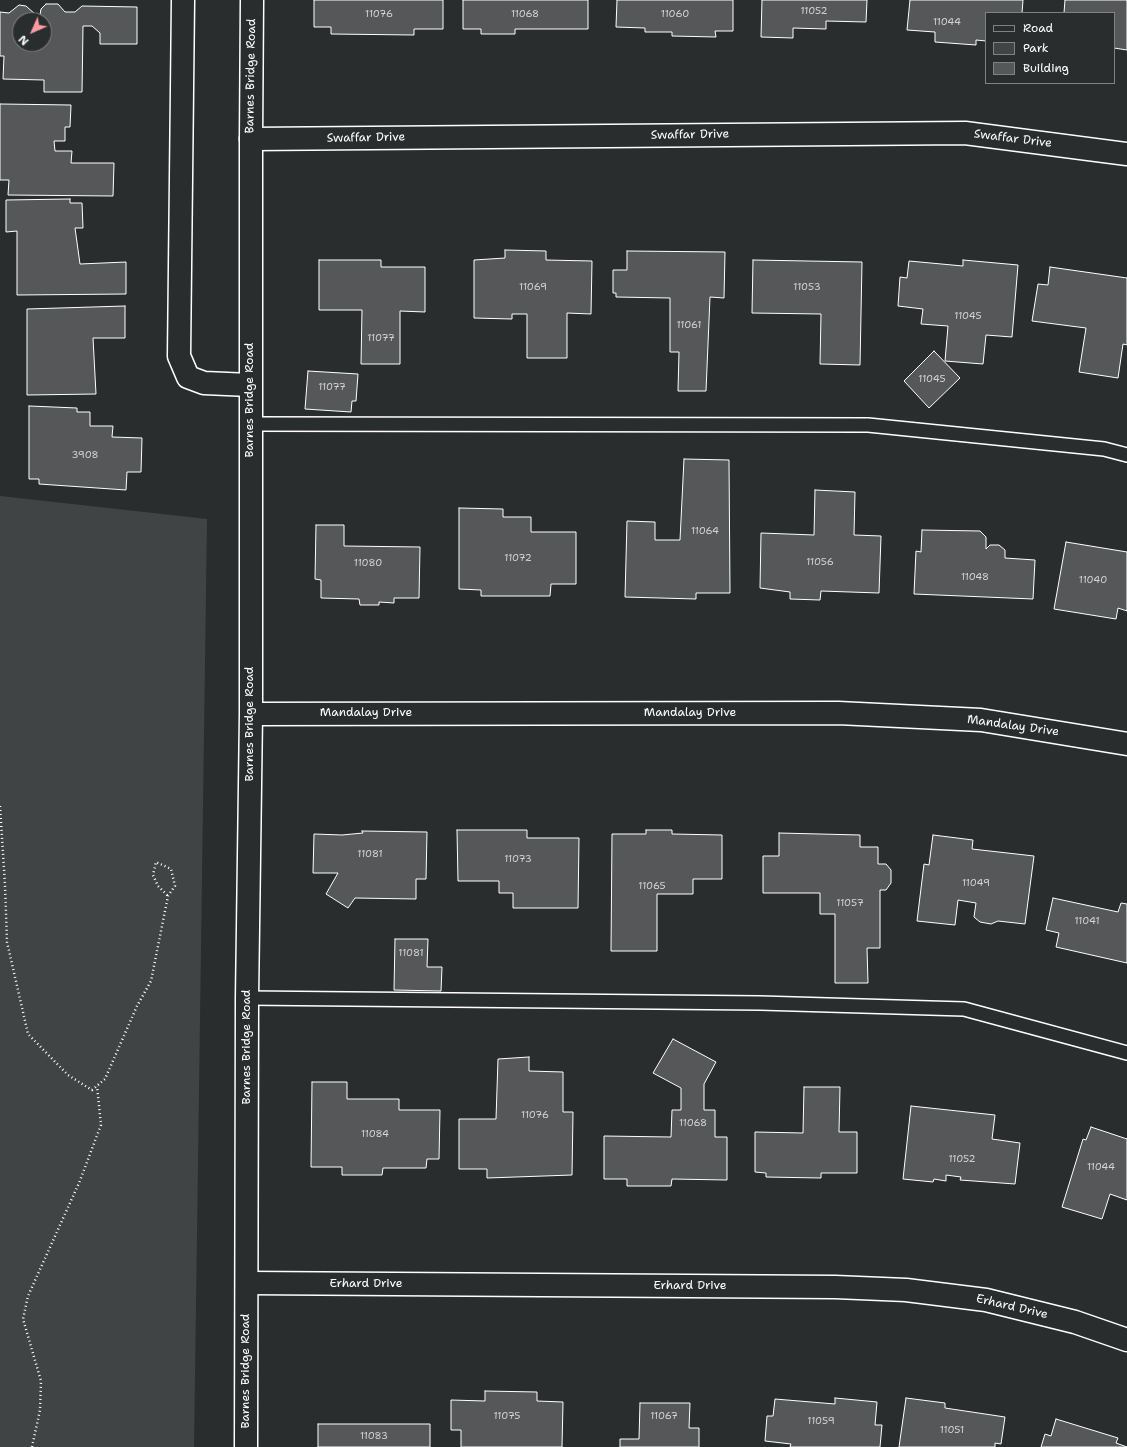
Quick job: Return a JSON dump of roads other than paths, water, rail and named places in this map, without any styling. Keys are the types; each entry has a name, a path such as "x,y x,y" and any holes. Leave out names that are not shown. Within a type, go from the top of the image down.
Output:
{"street":[{"path":"183,0 179,356 188,377 204,383 250,385"},
{"name":"Barnes Bridge Road","path":"246,1447 247,998 251,714 250,385 252,0"},
{"name":"Swaffar Drive","path":"251,139 965,133 1127,154"},
{"name":"Mandalay Drive","path":"251,714 838,712 980,720 1127,744"},
{"name":"Erhard Drive","path":"247,1283 835,1287 906,1290 986,1300 1075,1322 1127,1340"}],"lane":[{"path":"250,424 868,425 1104,449 1127,455"},
{"path":"247,998 760,1003 964,1009 1127,1053"}]}
